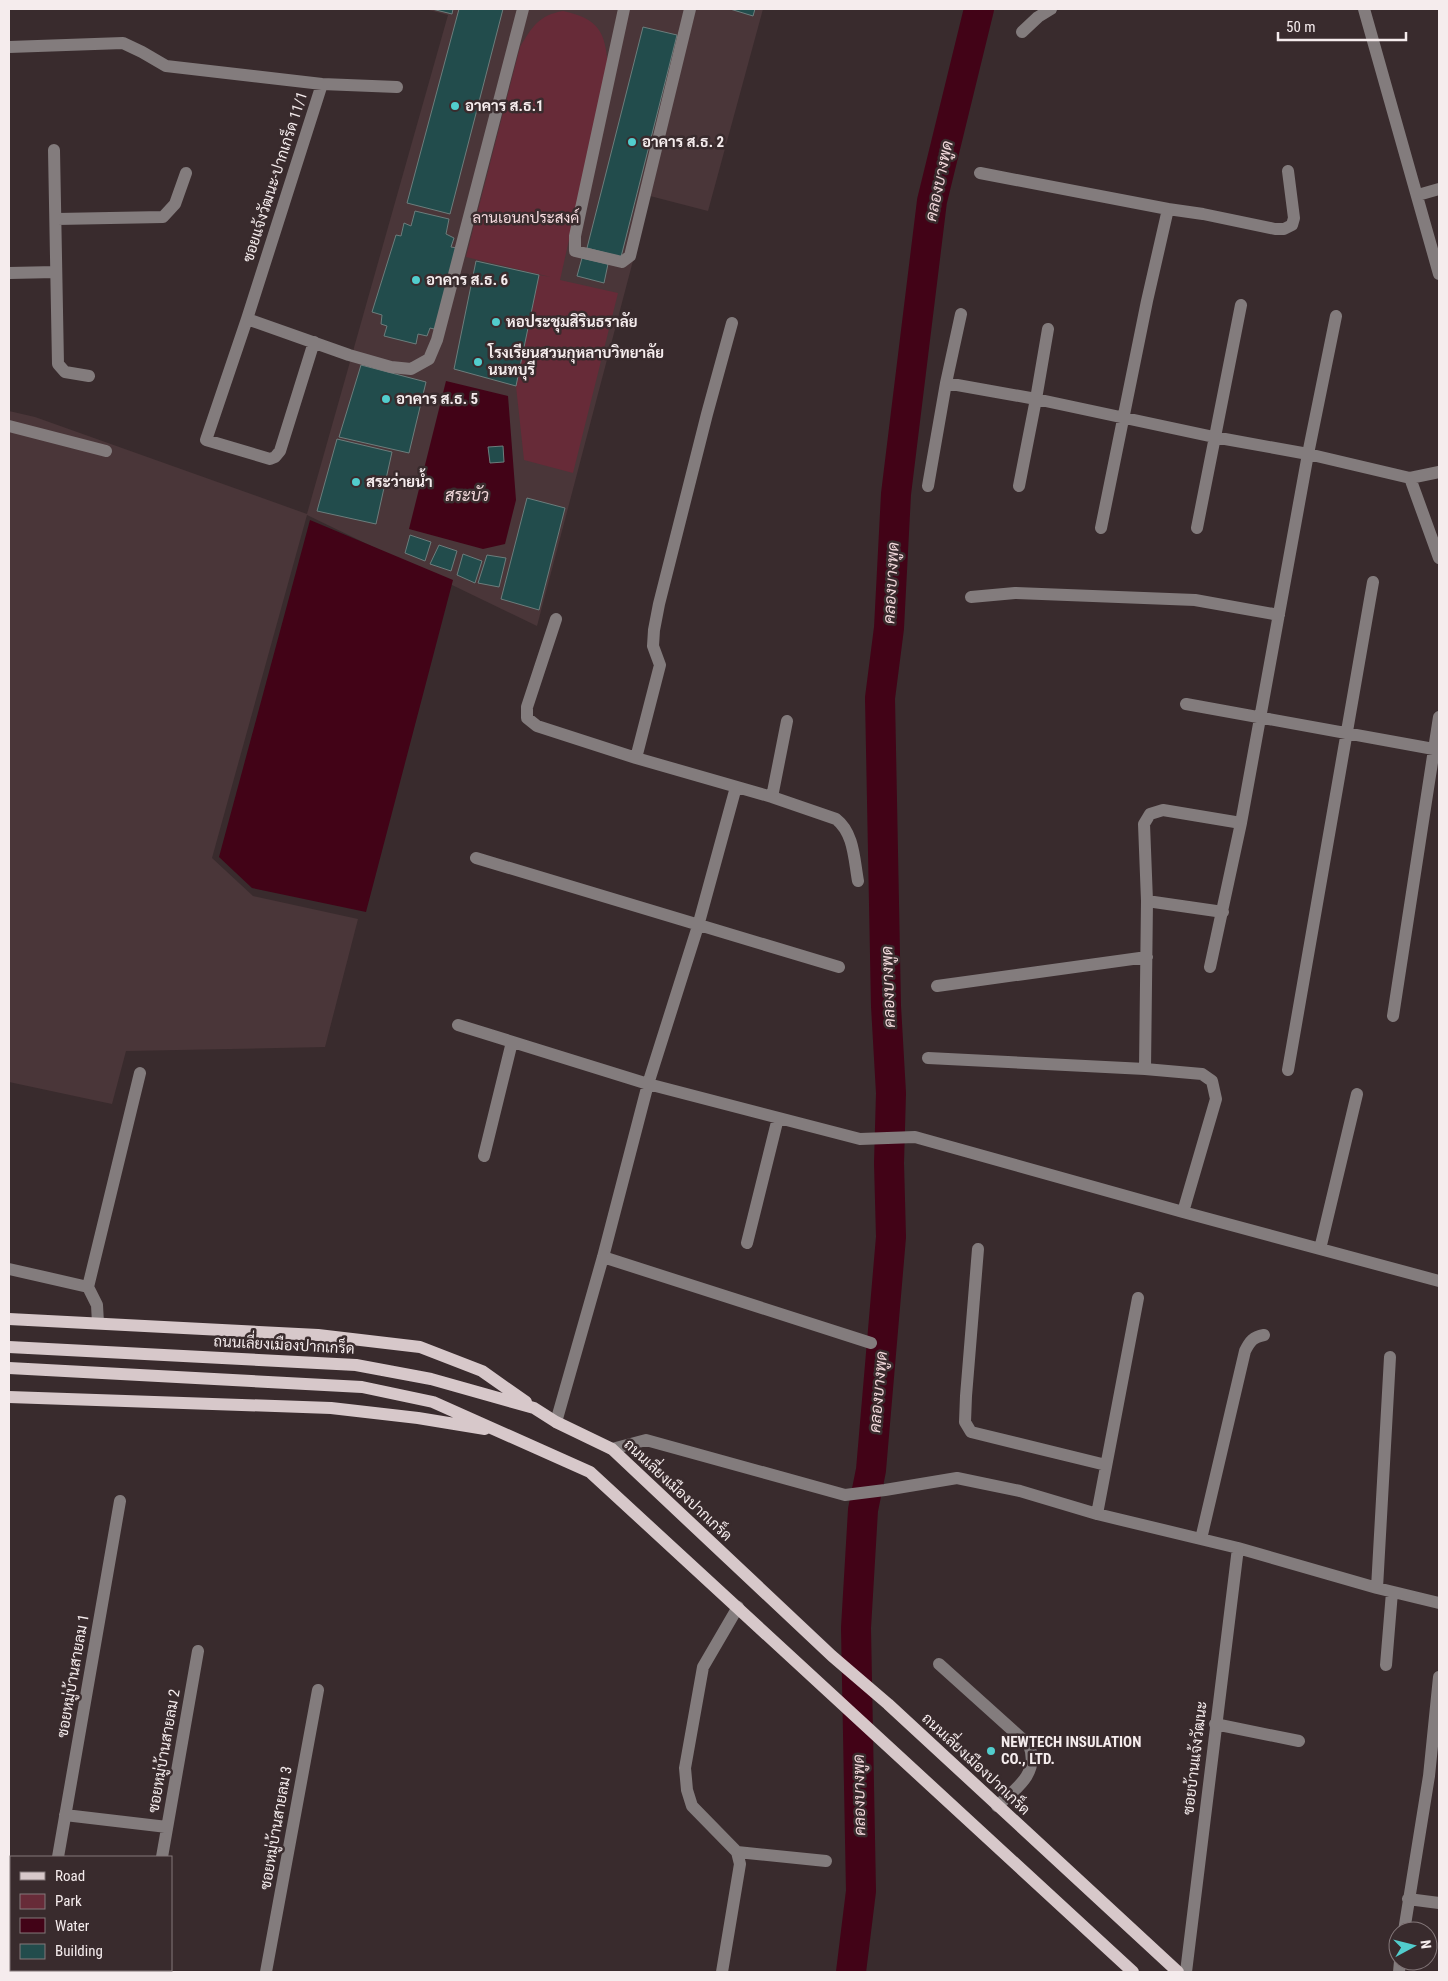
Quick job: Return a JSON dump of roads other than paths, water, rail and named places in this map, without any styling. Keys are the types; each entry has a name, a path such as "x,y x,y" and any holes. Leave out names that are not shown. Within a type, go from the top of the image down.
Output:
{"main road":[{"path":"9,1318 318,1335 420,1347 482,1371 534,1408"},
{"name":"ถนนเลี่ยงเมืองปากเกร็ด","path":"9,1347 356,1365 431,1379 534,1408 556,1422 612,1449 832,1656 888,1704 1178,1972"},
{"path":"9,1368 112,1372 362,1387 433,1402 590,1472 738,1607 836,1701 1133,1972"},
{"path":"9,1397 331,1408 418,1418 505,1433"}],"street":[{"path":"247,319 349,355 391,367 411,369 429,359 437,340 524,9"},
{"path":"624,9 575,236 575,251 622,262 630,256 690,9"},
{"path":"1022,32 1038,17 1051,9"},
{"path":"1364,9 1439,274"},
{"name":"ซอยแจ้งวัฒนะ-ปากเกร็ด 11/1","path":"9,47 122,43 166,66 322,84 206,440 270,459 275,457 280,451 314,342"},
{"path":"322,84 397,87"},
{"path":"54,150 58,364 65,372 89,376"},
{"path":"980,173 1275,229 1284,229 1292,225 1294,218 1288,171"},
{"path":"56,219 163,217 175,204 186,173"},
{"path":"1418,195 1439,189"},
{"path":"1102,528 1123,418 1168,209"},
{"path":"9,273 56,272"},
{"path":"1197,528 1240,304"},
{"path":"928,486 946,383 961,314"},
{"path":"1210,967 1241,823 1308,454 1336,316"},
{"path":"636,758 660,665 653,646 659,604 706,414 732,323"},
{"path":"1019,486 1048,329"},
{"path":"946,383 1036,399 1214,437 1308,454 1410,478 1439,472"},
{"path":"9,426 106,451"},
{"path":"1410,478 1439,558"},
{"path":"1288,1070 1373,582"},
{"path":"971,597 1015,593 1195,600 1279,615"},
{"path":"556,619 527,707 527,718 536,726 636,758 772,797 836,819 844,825 849,836 858,881"},
{"path":"1186,704 1437,750"},
{"path":"1393,1016 1437,750 1439,717"},
{"path":"772,797 787,721"},
{"path":"556,1422 603,1257 648,1084 698,926 736,787"},
{"path":"1145,1069 1147,901 1144,824 1150,814 1163,810 1241,823"},
{"path":"476,858 839,967"},
{"path":"1147,901 1223,912"},
{"path":"937,986 1146,957"},
{"path":"458,1026 648,1084 778,1118 860,1139 915,1137 1439,1281"},
{"path":"484,1156 512,1042"},
{"path":"928,1058 1145,1069 1202,1074 1212,1081 1216,1100 1183,1212"},
{"path":"98,1323 97,1305 88,1287 140,1073"},
{"path":"1320,1249 1357,1094"},
{"path":"747,1243 778,1118"},
{"path":"978,1250 965,1422 971,1432 978,1435 1106,1465"},
{"path":"603,1257 871,1343"},
{"path":"9,1269 88,1287"},
{"path":"1096,1514 1138,1298"},
{"path":"1201,1539 1245,1351 1250,1341 1255,1337 1264,1336"},
{"path":"1377,1588 1390,1357"},
{"path":"612,1449 646,1440 845,1495 957,1478 1020,1491 1096,1514 1238,1548 1377,1588 1439,1603"},
{"name":"ซอยหมู่บ้านสายลม 1","path":"58,1856 120,1501"},
{"name":"ซอยบ้านแจ้งวัฒนะ","path":"1186,1972 1238,1548"},
{"path":"1386,1666 1392,1592"},
{"path":"722,1972 740,1864 737,1852 692,1806 687,1790 686,1768 703,1667 738,1607"},
{"name":"ซอยหมู่บ้านสายลม 2","path":"162,1856 198,1651"},
{"path":"939,1664 1029,1745 1032,1755 1032,1766 1022,1785 997,1806"},
{"path":"1405,1921 1429,1776 1439,1677"},
{"name":"ซอยหมู่บ้านสายลม 3","path":"266,1972 318,1690"},
{"path":"1215,1724 1299,1741"},
{"path":"65,1816 167,1827"},
{"path":"737,1852 826,1861"},
{"path":"1408,1898 1439,1903"}],"water":[{"name":"สระบัว","path":"446,381 508,396 516,500 505,544 483,549 409,529"},
{"path":"310,520 453,580 366,912 252,888 219,857"}],"waterway":[{"name":"คลองบางพูด","path":"851,1972 861,1891 856,1628 863,1510 871,1470 891,1237 889,1163 891,1093 886,1006 880,698 889,628 896,494 932,201 979,9"}],"place":[{"name":"อาคาร ส.ธ.1","path":"455,106"},
{"name":"อาคาร ส.ธ. 2","path":"632,142"},
{"name":"อาคาร ส.ธ. 6","path":"416,280"},
{"name":"หอประชุมสิรินธราลัย","path":"496,322"},
{"name":"โรงเรียนสวนกุหลาบวิทยาลัย นนทบุรี","path":"478,362"},
{"name":"อาคาร ส.ธ. 5","path":"386,399"},
{"name":"สระว่ายน้ำ","path":"356,482"},
{"name":"NEWTECH INSULATION CO., LTD.","path":"991,1751"}],"park label":[{"name":"ลานเอนกประสงค์","path":"526,218"}]}
